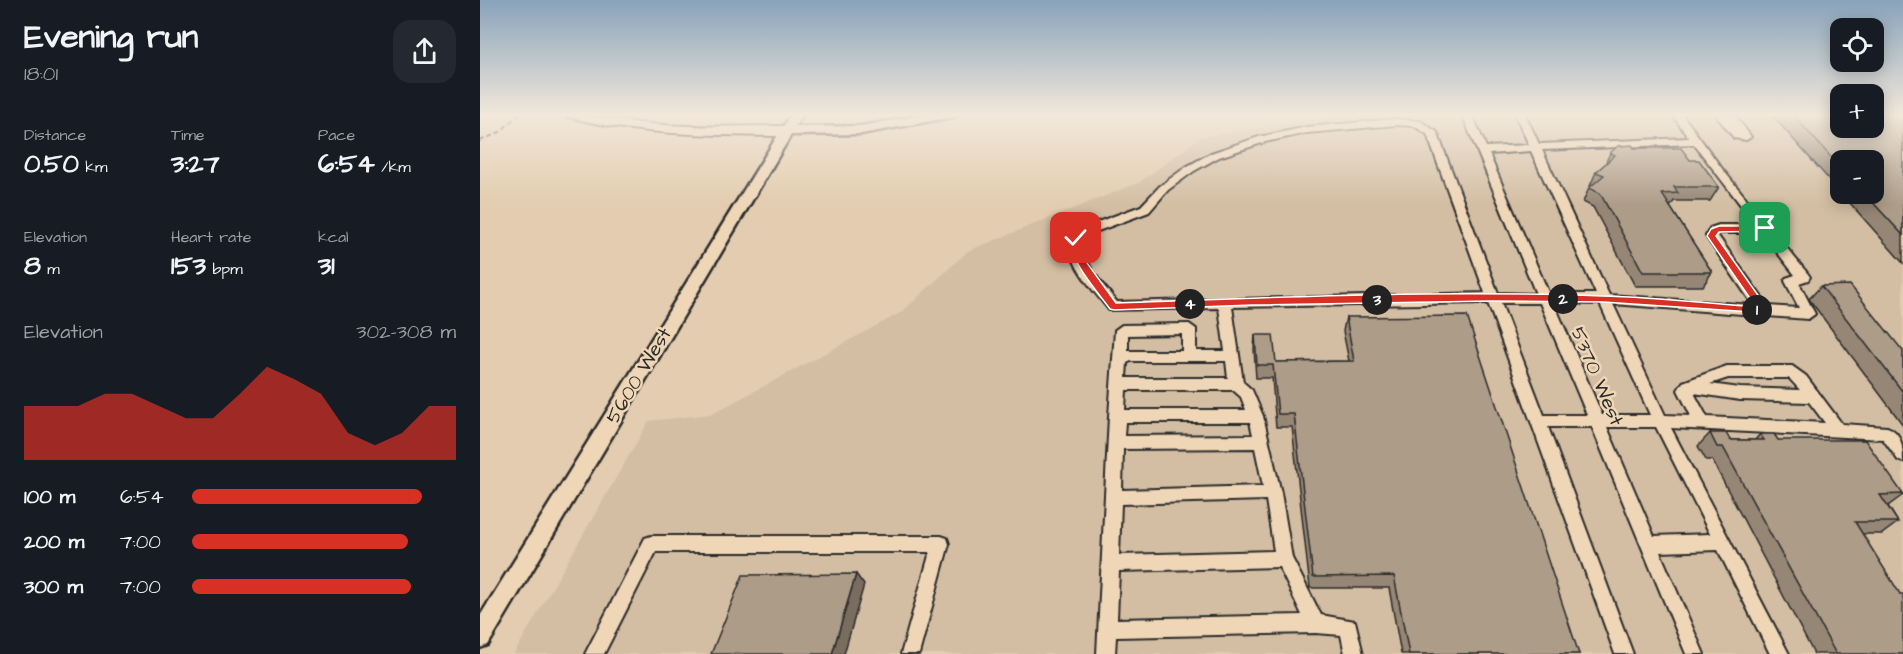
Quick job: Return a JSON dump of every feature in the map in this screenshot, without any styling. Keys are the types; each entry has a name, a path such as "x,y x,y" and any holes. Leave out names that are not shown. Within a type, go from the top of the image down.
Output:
{"main road":[{"name":"5600 West","path":"480,637 778,145"}],"street":[{"path":"1246,145 1215,155 1190,169 1164,188 1145,209 1083,232 1076,238 1075,246 1078,257 1114,307 1492,298 1603,299 1808,314 1791,281 1804,277 1700,145"},
{"path":"1437,145 1624,654"},
{"name":"5370 West","path":"1479,145 1695,654"},
{"path":"1533,145 1660,421 1779,654"},
{"path":"1482,151 1589,145"},
{"path":"1764,311 1712,236 1714,231 1719,229 1765,228"},
{"path":"1225,303 1236,384 1247,394 1256,416 1273,493 1284,559 1316,624"},
{"path":"1106,654 1122,330 1189,329 1190,356"},
{"path":"1120,360 1130,356 1232,356"},
{"path":"1702,423 1685,390 1688,386 1727,372 1787,371 1797,376 1838,430"},
{"path":"1118,384 1236,384"},
{"path":"1688,386 1740,394 1813,396"},
{"path":"1116,416 1256,416"},
{"path":"1540,421 1660,421 1887,433 1903,455"},
{"path":"1116,443 1262,441"},
{"path":"1113,497 1273,493"},
{"path":"1648,544 1723,542"},
{"path":"594,654 651,544 941,544 910,654"},
{"path":"1110,563 1284,559"},
{"path":"1107,628 1316,624 1350,627 1354,654"}],"shaded area":[{"path":"1191,145 1903,145 1903,654 514,654 649,421 712,414 902,312 968,251 1140,182"}],"building":[{"path":"1632,145 1634,148 1681,148 1690,160 1699,160 1719,187 1674,187 1678,193 1662,194 1712,272 1643,272 1600,193 1589,188 1604,175 1596,172 1615,155 1610,153 1618,146"},
{"path":"1820,145 1903,145 1903,235 1874,204 1884,204 1884,150 1830,150 1830,156"},
{"path":"1850,285 1903,351 1903,392 1821,286"},
{"path":"1467,316 1579,654 1409,654 1394,576 1313,577 1294,414 1278,414 1273,365 1257,365 1255,335 1273,335 1276,362 1354,361 1346,317"},
{"path":"1710,433 1726,433 1730,440 1764,440 1760,434 1774,434 1778,440 1865,440 1903,494 1880,495 1898,522 1855,522 1900,594 1903,594 1903,654 1836,654 1723,447 1717,447"},
{"path":"856,574 832,654 711,654 743,575"}],"route":[{"path":"1076,238 1075,246 1078,257 1114,307 1492,298 1603,299 1764,311 1714,241 1712,233 1719,229 1765,228"}]}
